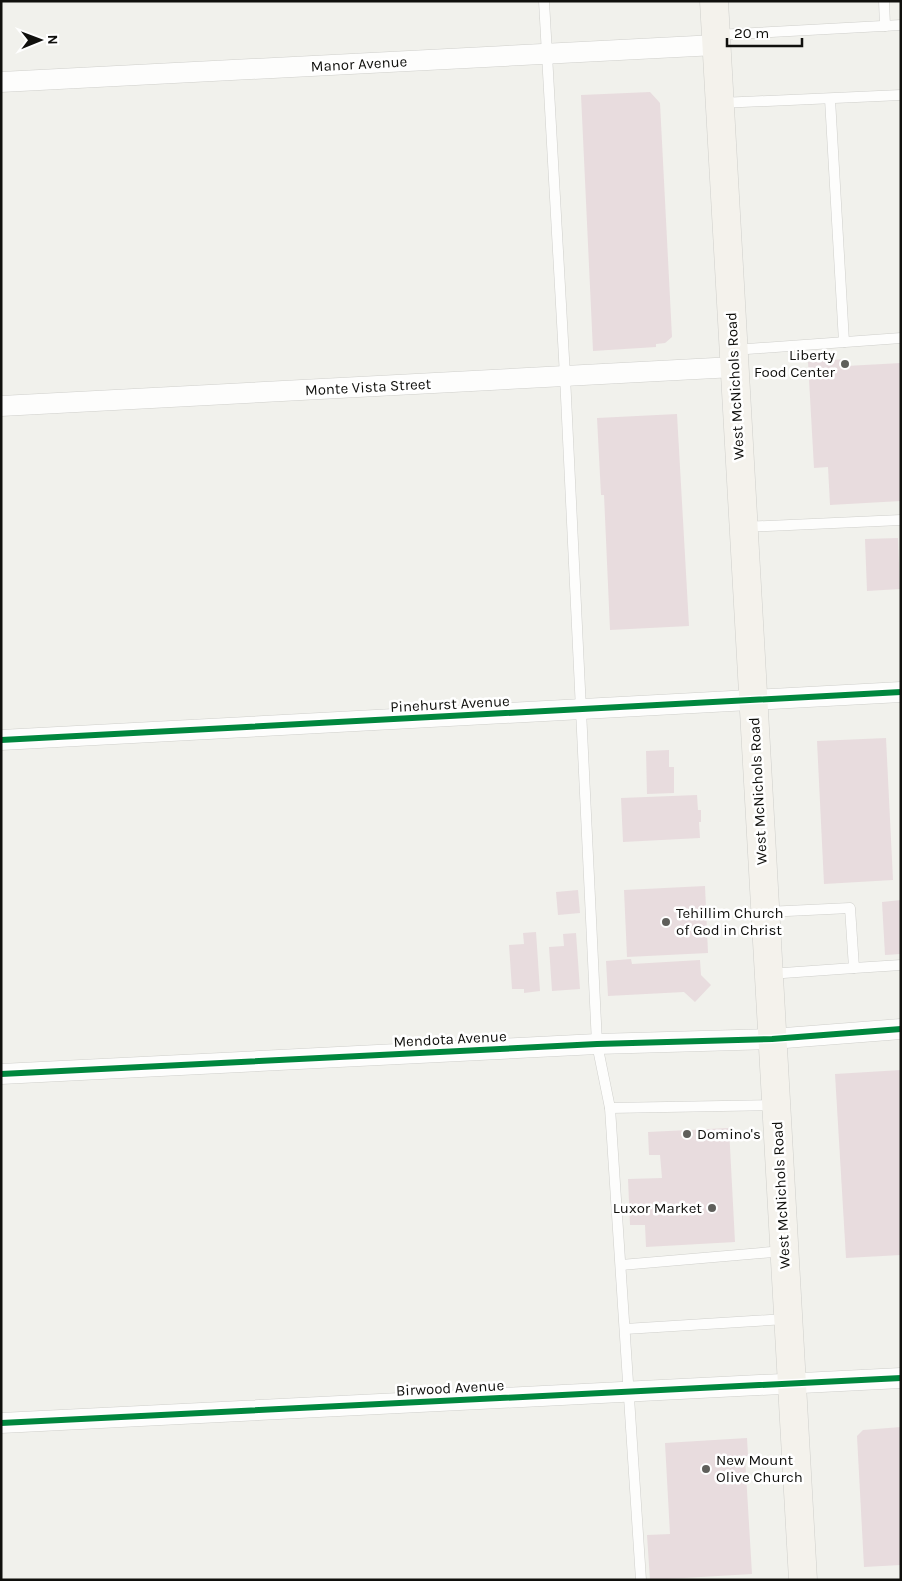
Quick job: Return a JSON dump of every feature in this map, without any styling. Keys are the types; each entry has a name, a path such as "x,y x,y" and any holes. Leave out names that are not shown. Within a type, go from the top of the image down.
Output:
{"main road":[{"name":"West McNichols Road","path":"714,1 803,1580"}],"street":[{"name":"Manor Avenue","path":"1,82 548,54 716,40"},
{"name":"Monte Vista Street","path":"1,406 565,376 734,359"},
{"name":"Pinehurst Avenue","path":"1,740 901,692"},
{"name":"Mendota Avenue","path":"1,1074 597,1044 772,1039 901,1030"},
{"name":"Birwood Avenue","path":"1,1423 901,1378"}],"lane":[{"path":"544,1 565,376 597,1044 610,1108 641,1580"},
{"path":"884,1 885,26"},
{"path":"716,40 901,25"},
{"path":"719,104 901,96"},
{"path":"830,99 844,342"},
{"path":"734,359 844,342 901,338"},
{"path":"743,527 901,520"},
{"path":"765,912 850,908 854,968"},
{"path":"768,974 901,965"},
{"path":"610,1108 776,1105"},
{"path":"620,1265 784,1251"},
{"path":"625,1329 788,1319"}],"building":[{"path":"650,92 660,103 672,337 665,343 656,344 656,347 593,351 581,95"},
{"path":"845,359 846,366 901,363 901,501 830,505 828,467 814,468 808,362"},
{"path":"677,414 689,626 610,630 604,495 601,495 597,418"},
{"path":"898,538 900,589 867,591 865,539"},
{"path":"886,738 893,880 824,884 817,741"},
{"path":"669,750 669,767 674,767 674,793 647,794 646,751"},
{"path":"697,795 698,810 701,810 701,822 699,822 700,838 623,842 621,798"},
{"name":"Tehillim Church of God in Christ","path":"705,886 708,953 627,957 624,890"},
{"path":"578,890 580,913 558,915 556,892"},
{"path":"901,900 901,954 885,955 882,902"},
{"path":"536,932 540,991 524,993 524,989 512,989 509,945 524,944 523,933"},
{"path":"576,933 580,989 552,991 549,947 564,946 563,934"},
{"path":"631,959 632,964 700,960 701,975 711,985 695,1002 684,992 608,996 606,961"},
{"path":"901,1070 901,1255 846,1258 835,1074"},
{"path":"729,1128 735,1242 646,1247 645,1225 630,1225 628,1179 662,1178 660,1155 649,1155 648,1132"},
{"path":"901,1427 901,1565 864,1567 857,1436 863,1430"},
{"path":"747,1438 748,1456 745,1457 752,1574 650,1580 647,1535 670,1534 665,1443"}],"cycle path":[{"path":"1,740 901,692"},
{"path":"1,1074 597,1044 772,1039 901,1029"},
{"path":"1,1423 901,1378"}],"place":[{"name":"Liberty Food Center","path":"845,364"},
{"name":"Tehillim Church of God in Christ","path":"666,922"},
{"name":"Domino's","path":"687,1134"},
{"name":"Luxor Market","path":"712,1208"},
{"name":"New Mount Olive Church","path":"706,1469"}]}
